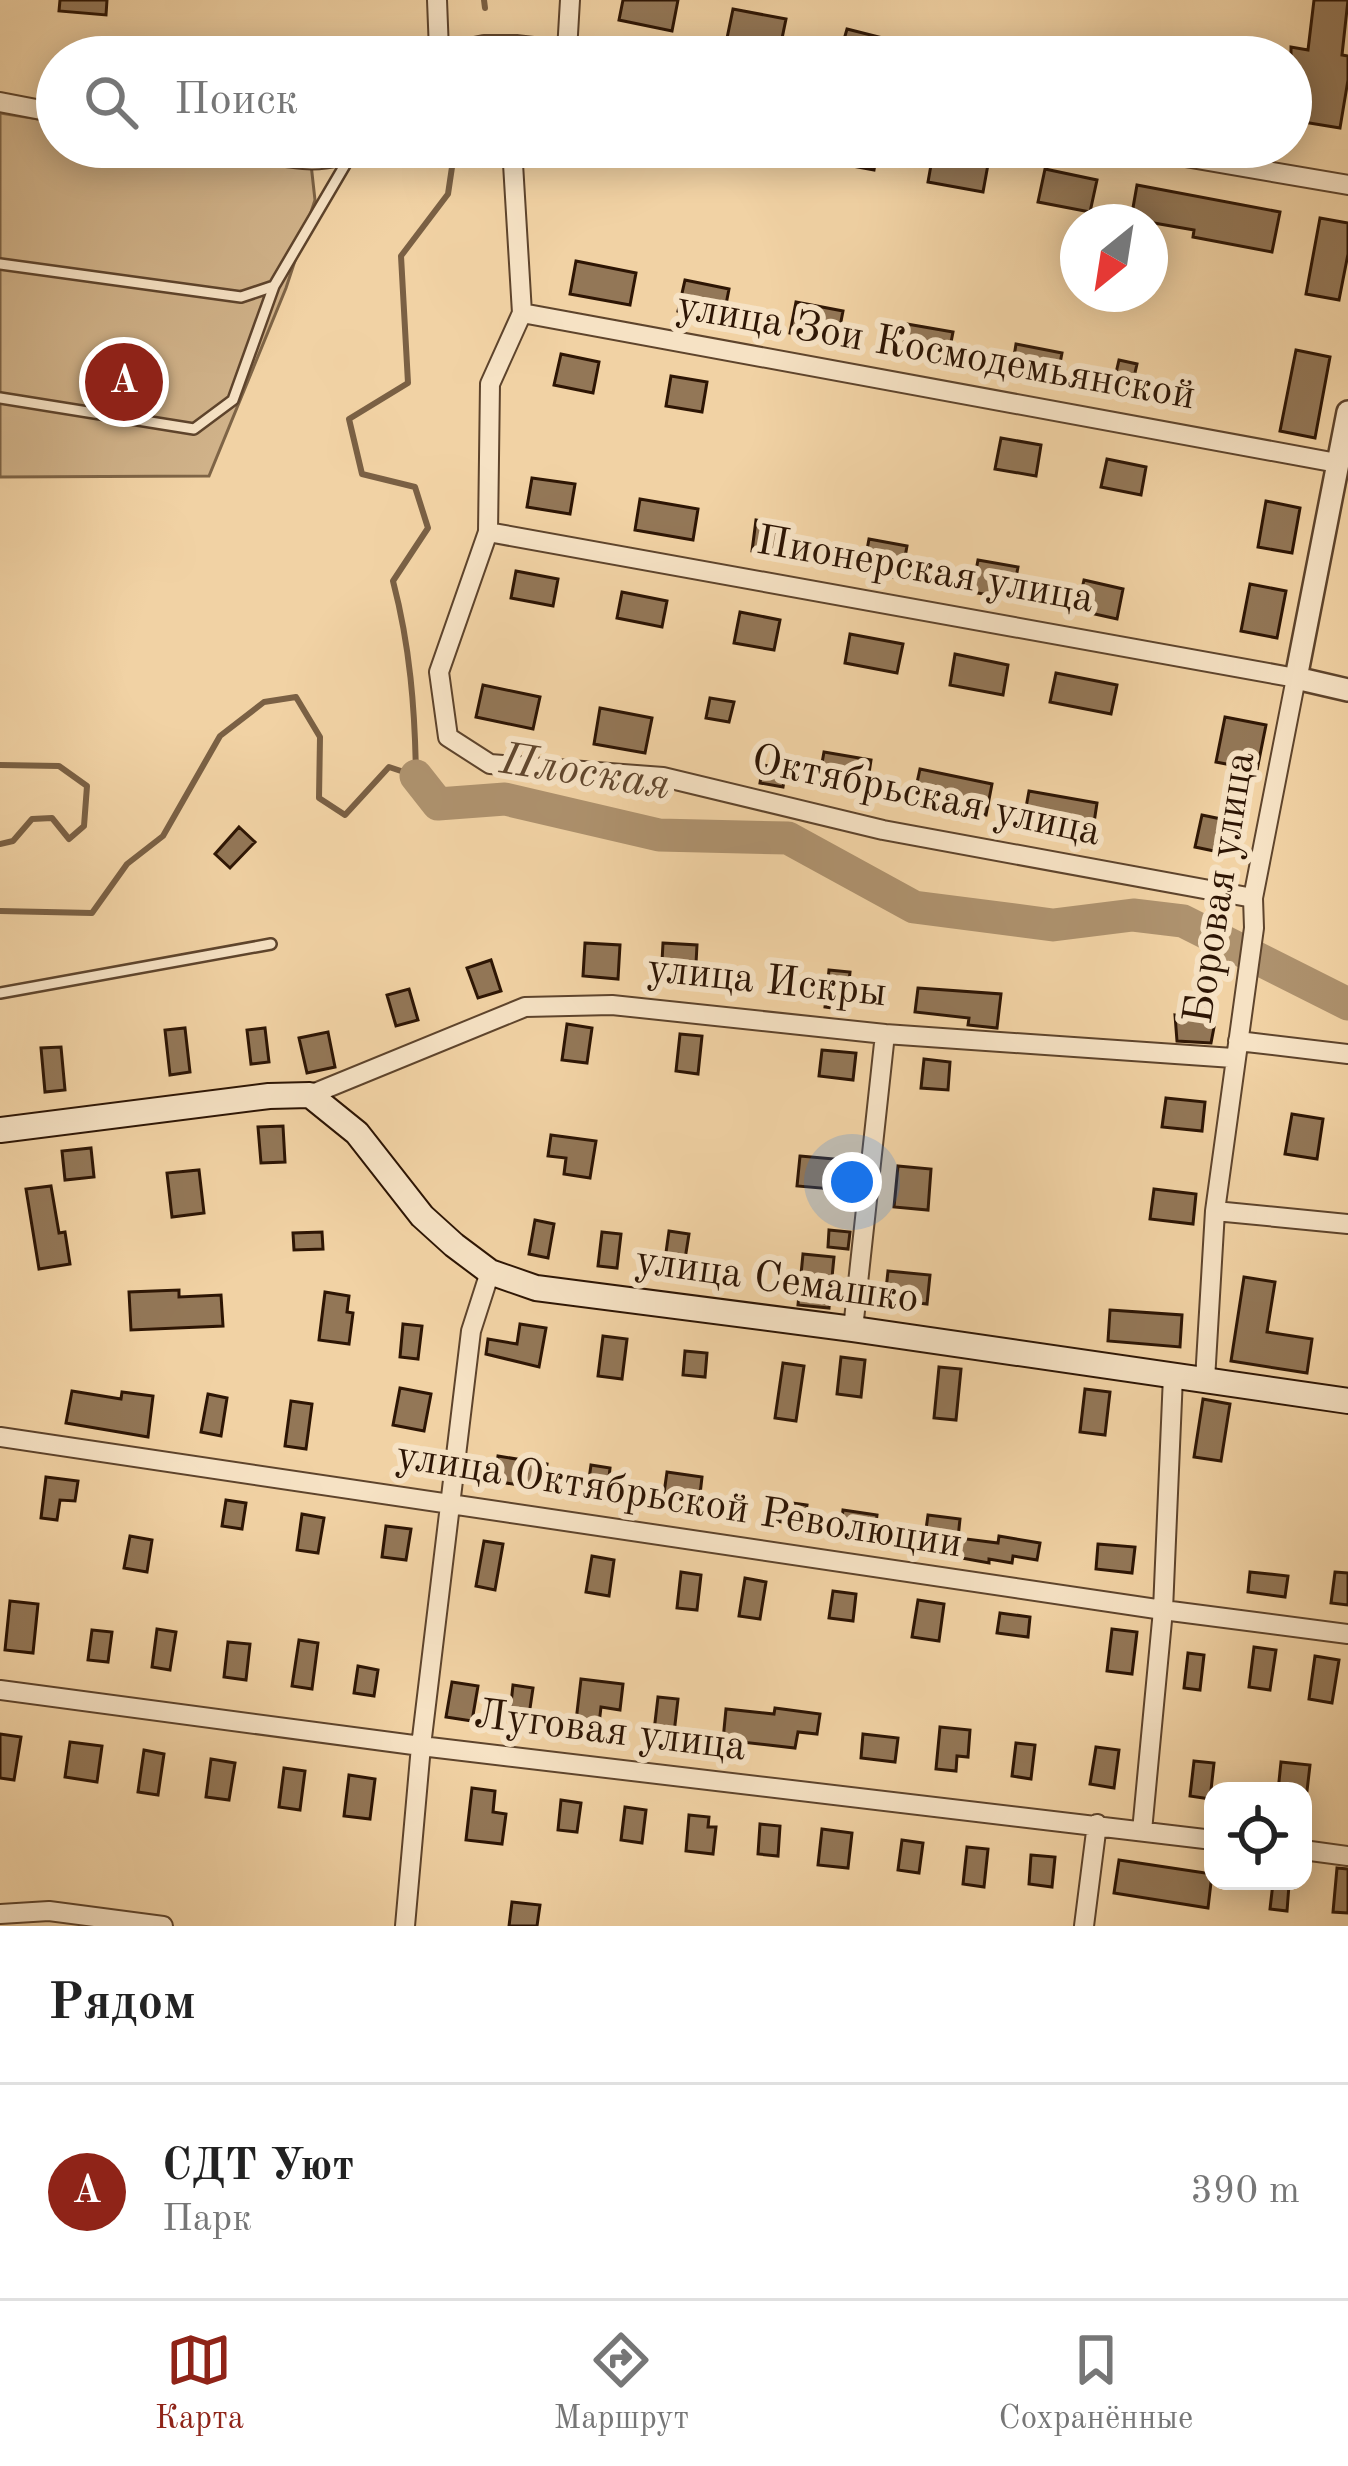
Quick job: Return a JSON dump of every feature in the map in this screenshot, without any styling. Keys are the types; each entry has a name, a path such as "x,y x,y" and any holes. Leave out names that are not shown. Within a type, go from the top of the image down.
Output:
{"main road":[{"path":"1,1130 269,1096 310,1095"},
{"name":"улица Семашко","path":"310,1095 357,1133 422,1216 490,1272 536,1288 1348,1401"}],"street":[{"path":"434,36 437,0"},
{"path":"568,36 570,0"},
{"path":"0,103 36,109"},
{"path":"488,532 490,384 521,313 513,168"},
{"path":"1249,168 1348,185"},
{"name":"улица Зои Космодемьянской","path":"521,313 1337,463"},
{"name":"Боровая улица","path":"1205,1380 1215,1210 1254,928 1253,898 1348,412"},
{"name":"Пионерская улица","path":"488,532 1348,690"},
{"name":"Октябрьская улица","path":"488,532 440,672 448,737 490,764 663,777 883,830 1253,898"},
{"name":"улица Искры","path":"310,1095 525,1007 612,1005 885,1034 1348,1054"},
{"path":"854,1329 885,1034"},
{"path":"1215,1210 1348,1224"},
{"path":"405,1926 421,1746 471,1330 490,1272"},
{"path":"1142,1832 1163,1610 1174,1376"},
{"name":"улица Октябрьской Революции","path":"0,1437 1348,1634"},
{"name":"Луговая улица","path":"0,1690 421,1746 1204,1839"},
{"path":"1084,1926 1097,1824"},
{"path":"1312,1851 1348,1856"},
{"path":"0,1914 49,1911 163,1926"}],"lane":[{"path":"0,398 194,428 233,400 274,286 344,168"},
{"path":"0,264 241,297 274,286"},
{"path":"0,993 271,944"},
{"path":"0,1119 1,1130"}],"shaded area":[{"path":"0,113 36,119 36,168 311,168 315,200 286,288 209,476 0,477"}],"building":[{"path":"60,0 107,0 106,15 59,11"},
{"path":"623,0 678,0 672,31 619,20"},
{"path":"1314,0 1348,0 1342,55 1348,56 1348,80 1340,128 1312,123 1310,36"},
{"path":"733,9 786,19 782,36 727,36"},
{"path":"847,29 875,36 845,36"},
{"path":"930,168 987,168 983,192 928,182"},
{"path":"1045,169 1097,180 1092,204 1038,202"},
{"path":"1137,185 1280,212 1272,252 1193,237 1194,230 1168,225 1168,204 1134,204"},
{"path":"1320,218 1348,223 1339,300 1306,294"},
{"path":"576,261 636,273 630,305 570,294"},
{"path":"685,280 729,289 723,320 678,311"},
{"path":"796,302 843,311 837,342 790,333"},
{"path":"907,324 953,332 947,363 902,355"},
{"path":"1016,344 1062,353 1056,384 1011,375"},
{"path":"1296,350 1330,357 1315,438 1280,431"},
{"path":"561,354 599,362 593,393 554,385"},
{"path":"1119,360 1137,364 1131,390 1113,386"},
{"path":"671,376 707,382 702,412 666,406"},
{"path":"1001,438 1041,445 1036,476 995,469"},
{"path":"1107,459 1146,467 1141,495 1101,487"},
{"path":"532,478 575,484 570,514 527,507"},
{"path":"640,499 698,509 693,540 635,530"},
{"path":"1266,501 1300,508 1292,553 1258,547"},
{"path":"756,520 794,527 789,557 752,551"},
{"path":"869,539 907,546 901,579 863,571"},
{"path":"978,560 1018,567 1012,599 972,592"},
{"path":"516,571 558,579 553,606 511,598"},
{"path":"1084,580 1123,589 1117,619 1077,610"},
{"path":"1250,584 1286,591 1277,638 1241,631"},
{"path":"622,592 667,601 662,627 617,618"},
{"path":"740,612 780,620 774,650 734,643"},
{"path":"850,634 903,644 897,673 845,663"},
{"path":"955,654 1008,665 1003,695 950,685"},
{"path":"1056,673 1117,685 1111,714 1050,702"},
{"path":"483,685 540,697 533,729 476,717"},
{"path":"710,698 734,702 729,722 706,718"},
{"path":"600,708 652,718 645,753 594,744"},
{"path":"1225,717 1266,725 1257,770 1216,762"},
{"path":"824,752 871,760 866,793 818,785"},
{"path":"763,765 786,769 783,787 760,783"},
{"path":"920,769 992,784 986,815 913,801"},
{"path":"1029,791 1097,803 1092,836 1023,824"},
{"path":"1202,815 1240,823 1233,855 1195,847"},
{"path":"239,827 255,842 230,868 215,854"},
{"path":"585,943 620,945 618,979 583,976"},
{"path":"663,943 697,945 695,982 661,980"},
{"path":"491,960 501,991 478,998 467,968"},
{"path":"829,970 850,972 846,1010 825,1007"},
{"path":"918,988 1001,994 997,1028 968,1025 969,1018 915,1012"},
{"path":"409,989 418,1020 396,1026 387,995"},
{"path":"1175,1015 1215,1022 1211,1043 1177,1041"},
{"path":"567,1024 592,1028 587,1063 562,1060"},
{"path":"185,1028 190,1072 170,1075 165,1030"},
{"path":"265,1028 269,1062 251,1064 247,1030"},
{"path":"328,1032 335,1067 307,1073 299,1038"},
{"path":"680,1034 702,1036 698,1074 676,1071"},
{"path":"61,1047 65,1090 45,1092 41,1048"},
{"path":"822,1050 856,1053 853,1080 819,1076"},
{"path":"924,1059 950,1062 948,1090 921,1088"},
{"path":"1166,1098 1205,1102 1202,1131 1162,1127"},
{"path":"1292,1114 1323,1119 1317,1159 1285,1154"},
{"path":"283,1126 285,1162 261,1163 258,1127"},
{"path":"551,1135 596,1141 590,1178 564,1174 566,1158 548,1156"},
{"path":"91,1148 94,1177 65,1180 62,1151"},
{"path":"800,1156 846,1160 843,1190 797,1186"},
{"path":"898,1166 931,1169 928,1210 894,1207"},
{"path":"199,1170 204,1213 172,1217 167,1173"},
{"path":"51,1186 70,1264 39,1269 26,1189"},
{"path":"1154,1189 1196,1194 1193,1224 1150,1219"},
{"path":"535,1220 554,1224 548,1258 529,1254"},
{"path":"829,1230 850,1232 848,1249 828,1247"},
{"path":"669,1231 689,1234 682,1278 663,1274"},
{"path":"322,1232 323,1249 294,1250 293,1233"},
{"path":"602,1232 621,1234 617,1268 598,1266"},
{"path":"803,1254 834,1257 829,1308 798,1305"},
{"path":"888,1271 930,1275 927,1304 885,1299"},
{"path":"1244,1277 1275,1282 1267,1332 1312,1339 1307,1373 1231,1361"},
{"path":"179,1290 179,1297 221,1295 223,1326 131,1330 129,1292"},
{"path":"325,1292 349,1296 347,1312 353,1313 349,1344 319,1340"},
{"path":"1110,1310 1182,1315 1180,1347 1108,1341"},
{"path":"403,1324 422,1326 418,1359 400,1357"},
{"path":"520,1324 546,1328 539,1367 486,1354 488,1339 517,1344"},
{"path":"603,1336 627,1339 622,1379 598,1376"},
{"path":"685,1351 707,1353 705,1377 683,1375"},
{"path":"841,1357 865,1360 861,1397 837,1394"},
{"path":"783,1363 804,1366 796,1421 775,1418"},
{"path":"939,1367 961,1369 956,1420 934,1418"},
{"path":"400,1388 431,1394 424,1431 393,1425"},
{"path":"1085,1389 1110,1392 1105,1435 1080,1432"},
{"path":"72,1391 121,1399 122,1392 153,1396 148,1437 66,1423"},
{"path":"208,1394 227,1398 221,1436 201,1432"},
{"path":"1203,1399 1230,1404 1221,1461 1194,1457"},
{"path":"291,1401 312,1404 306,1449 285,1446"},
{"path":"498,1456 547,1464 543,1489 494,1481"},
{"path":"591,1465 610,1468 607,1496 587,1493"},
{"path":"667,1472 702,1477 698,1512 662,1507"},
{"path":"46,1477 78,1481 75,1501 60,1500 57,1520 41,1518"},
{"path":"226,1500 246,1503 242,1529 222,1526"},
{"path":"778,1501 807,1505 804,1525 775,1521"},
{"path":"843,1510 877,1515 874,1538 840,1533"},
{"path":"302,1514 324,1518 318,1553 297,1550"},
{"path":"928,1515 960,1519 958,1538 998,1543 999,1536 1040,1543 1037,1560 1013,1556 1012,1563 989,1559 989,1563 923,1551"},
{"path":"386,1526 411,1529 406,1560 382,1557"},
{"path":"130,1536 152,1540 147,1572 124,1568"},
{"path":"484,1541 503,1544 495,1590 476,1586"},
{"path":"1098,1544 1135,1547 1132,1573 1096,1569"},
{"path":"592,1556 614,1560 609,1596 586,1592"},
{"path":"681,1572 701,1575 697,1610 677,1608"},
{"path":"1250,1572 1288,1576 1285,1597 1248,1592"},
{"path":"1335,1572 1348,1573 1348,1605 1331,1603"},
{"path":"745,1578 766,1582 760,1619 739,1616"},
{"path":"833,1591 856,1594 853,1621 829,1618"},
{"path":"918,1600 944,1604 939,1641 912,1637"},
{"path":"10,1601 38,1604 33,1653 5,1650"},
{"path":"1000,1613 1030,1617 1028,1637 997,1633"},
{"path":"157,1629 176,1632 170,1670 152,1667"},
{"path":"1112,1629 1137,1632 1132,1674 1107,1671"},
{"path":"92,1630 112,1632 108,1662 88,1660"},
{"path":"299,1640 318,1643 312,1689 292,1686"},
{"path":"228,1642 250,1644 246,1680 224,1677"},
{"path":"1254,1647 1276,1650 1270,1690 1249,1687"},
{"path":"1188,1653 1204,1655 1200,1690 1184,1688"},
{"path":"1315,1656 1339,1660 1332,1703 1309,1699"},
{"path":"358,1666 378,1670 374,1696 354,1693"},
{"path":"581,1679 623,1684 620,1710 601,1707 599,1724 576,1721"},
{"path":"452,1682 478,1686 472,1721 446,1717"},
{"path":"513,1685 533,1688 529,1715 510,1713"},
{"path":"658,1697 678,1699 674,1733 654,1731"},
{"path":"775,1708 820,1714 817,1734 798,1732 795,1748 723,1740 726,1709 774,1714"},
{"path":"940,1727 970,1730 968,1757 957,1756 956,1771 936,1769"},
{"path":"0,1734 21,1737 14,1780 0,1778"},
{"path":"863,1734 898,1738 895,1762 861,1758"},
{"path":"70,1742 102,1746 97,1782 65,1777"},
{"path":"1016,1743 1035,1745 1031,1779 1012,1776"},
{"path":"1096,1747 1119,1750 1114,1788 1090,1784"},
{"path":"144,1750 164,1754 158,1795 138,1792"},
{"path":"211,1759 235,1763 229,1800 206,1797"},
{"path":"1194,1761 1214,1763 1212,1782 1204,1782 1204,1798 1190,1796"},
{"path":"1281,1762 1310,1765 1308,1782 1279,1782"},
{"path":"284,1768 305,1771 300,1810 279,1807"},
{"path":"349,1775 375,1779 370,1819 344,1816"},
{"path":"472,1788 495,1791 493,1812 506,1814 502,1844 466,1840"},
{"path":"561,1800 581,1803 577,1832 558,1830"},
{"path":"625,1807 646,1810 642,1843 621,1840"},
{"path":"689,1815 709,1817 708,1827 716,1827 713,1854 686,1851"},
{"path":"760,1824 780,1826 778,1856 758,1854"},
{"path":"822,1829 852,1833 848,1868 818,1865"},
{"path":"902,1840 923,1843 919,1873 898,1870"},
{"path":"967,1847 988,1849 984,1887 963,1884"},
{"path":"1031,1855 1055,1857 1052,1887 1029,1884"},
{"path":"1119,1860 1204,1873 1204,1890 1210,1890 1208,1908 1114,1893"},
{"path":"1337,1868 1348,1869 1348,1913 1333,1912"},
{"path":"1272,1890 1289,1890 1287,1911 1270,1909"},
{"path":"512,1902 540,1905 537,1926 509,1926"}],"waterway":[{"path":"484,0 485,8"},
{"path":"0,911 92,913 127,864 163,836 220,736 264,702 296,697 320,737 319,798 345,815 389,767 416,776 410,678 393,581 428,528 415,487 362,474 349,419 408,383 401,256 448,194 452,168"},
{"name":"Плоская","path":"0,765 59,766 87,786 84,826 69,839 52,818 32,819 13,841 0,844"},
{"name":"Плоская","path":"416,776 438,804 505,799 659,835 788,838 914,907 1053,925 1133,915 1183,921 1348,1004"}],"place":[{"name":"СДТ Уют","path":"124,382"}]}
